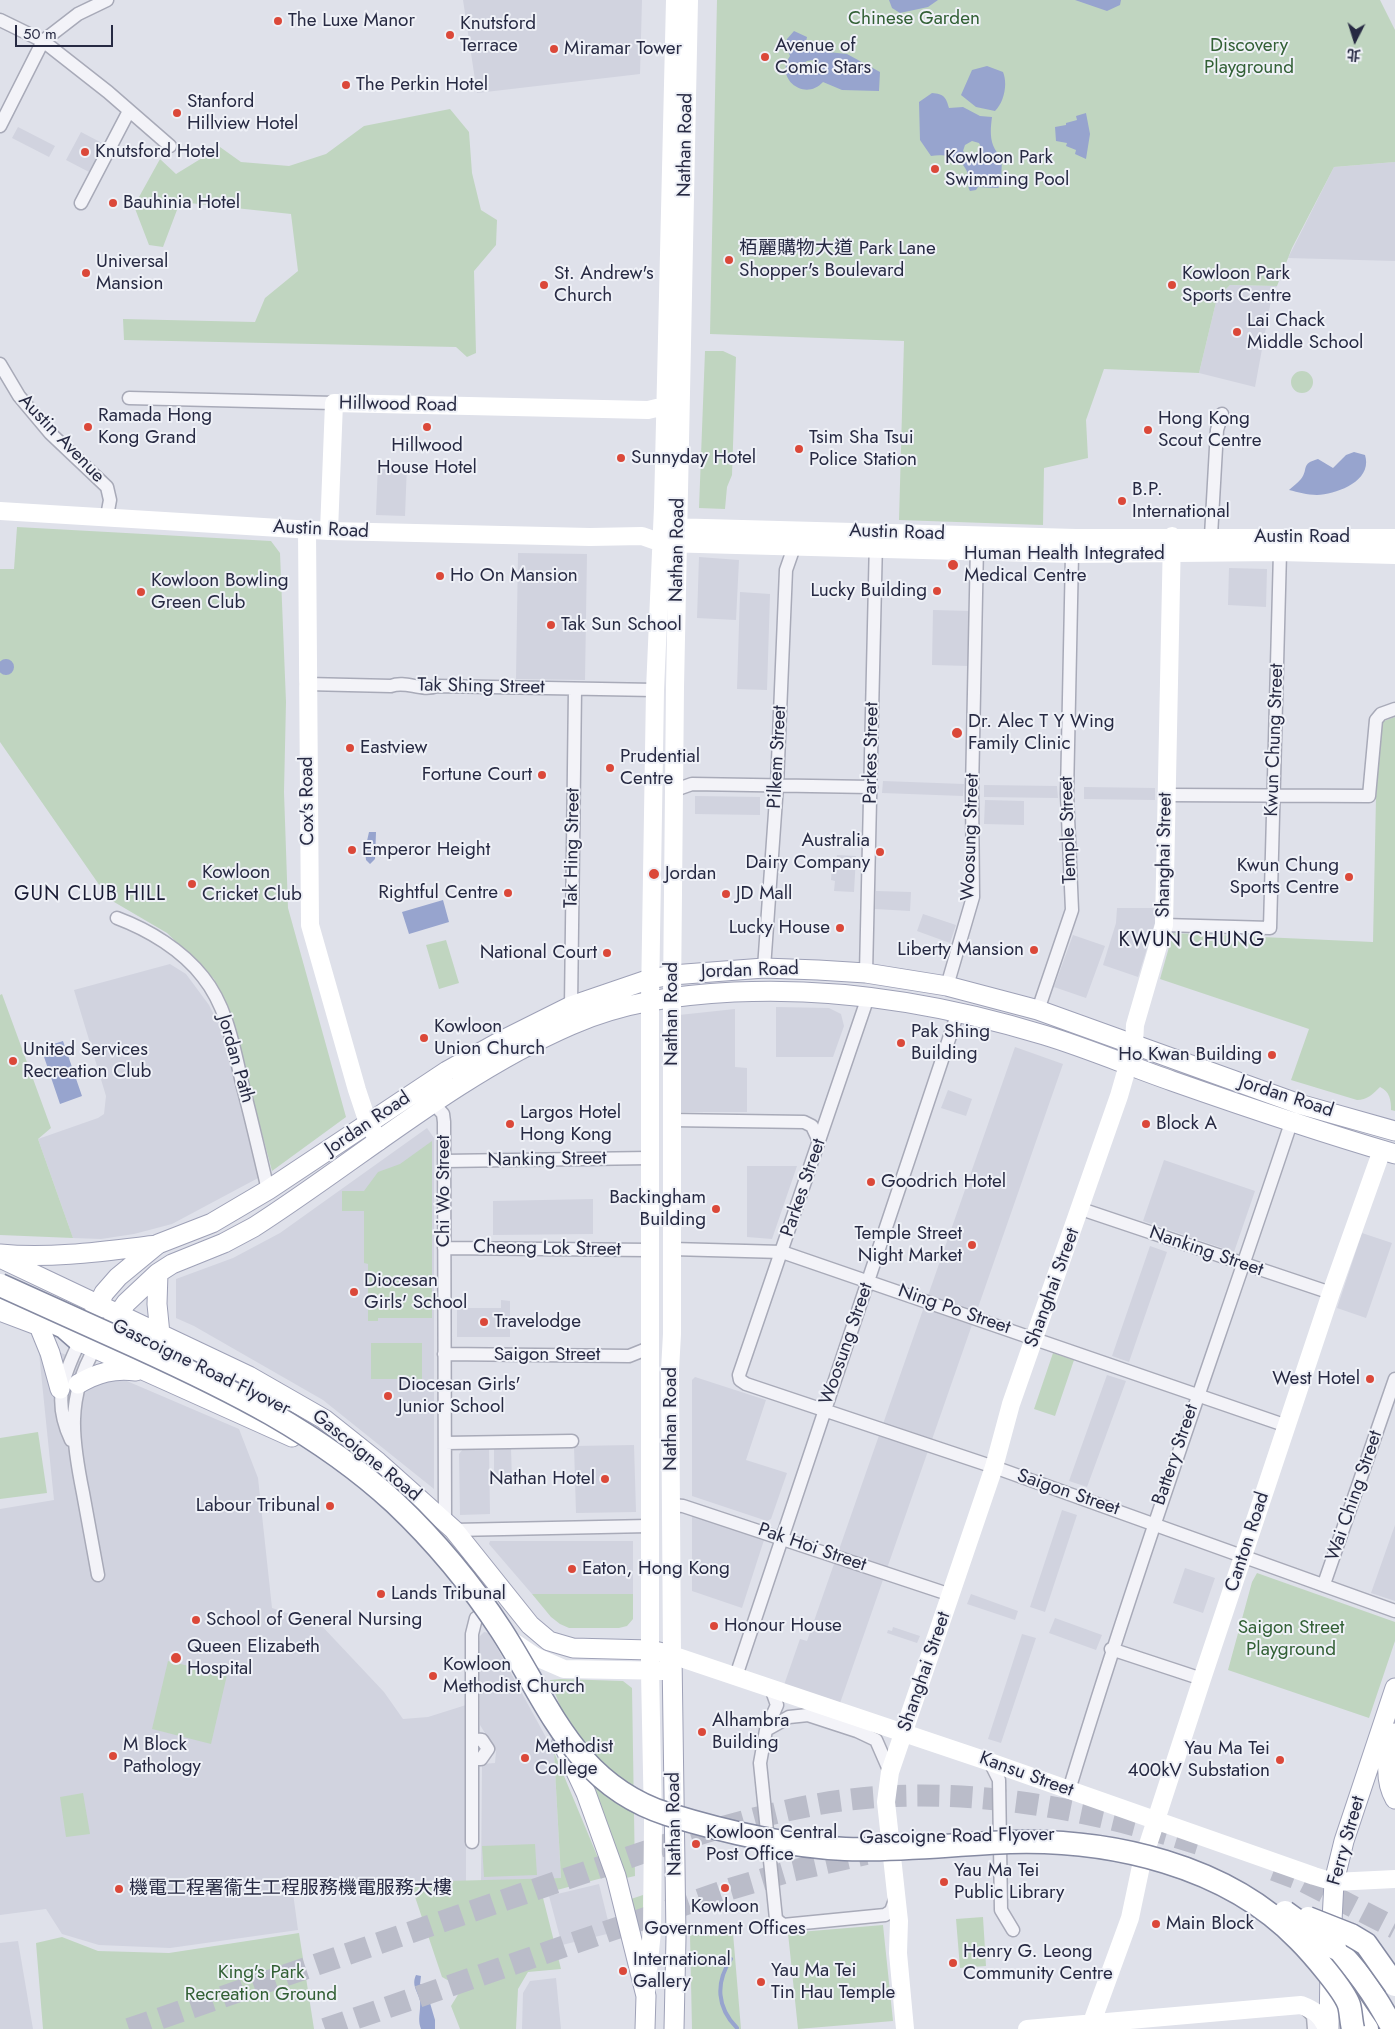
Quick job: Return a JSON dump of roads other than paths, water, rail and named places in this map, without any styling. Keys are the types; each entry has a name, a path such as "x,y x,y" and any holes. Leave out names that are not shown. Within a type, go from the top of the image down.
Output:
{"highway":[{"name":"Gascoigne Road Flyover","path":"0,1275 49,1295 220,1374 298,1417 362,1463 424,1519 480,1582 512,1627 560,1708 586,1745 610,1770 647,1794 748,1826 821,1838 869,1839 1011,1833 1058,1834 1112,1841 1155,1850 1226,1877 1275,1905 1317,1934 1352,1964 1372,1990 1393,2029"},
{"name":"Gascoigne Road Flyover","path":"0,1285 246,1398 308,1435 357,1470 396,1504 443,1554 472,1589 503,1633 576,1751 602,1779 632,1800 663,1813 713,1827 796,1844 869,1849 1032,1842 1084,1846 1136,1854 1193,1872 1257,1904 1302,1944 1339,1995 1367,2029"},
{"path":"0,1298 64,1327 87,1345"},
{"path":"1275,1905 1351,1935 1366,1944 1395,1985"},
{"path":"1339,1995 1354,2029"}],"main road":[{"name":"Nathan Road","path":"674,2029 676,1929 670,1424 674,790 666,406 675,0"},
{"name":"Nathan Road","path":"645,2029 652,1931 649,1250 650,979 655,690 670,535 690,0"},
{"name":"Hillwood Road","path":"334,404 648,410 666,406"},
{"path":"329,531 334,404"},
{"name":"Austin Road","path":"0,511 107,516 329,531 581,537 670,535 977,544 1172,544 1280,552 1395,555"},
{"name":"Cox's Road","path":"307,530 310,925 368,1123 379,1141"},
{"name":"Austin Road","path":"670,535 794,547 876,541"},
{"name":"Austin Road","path":"977,544 1072,554 1172,544 1211,536 1395,538"},
{"name":"Shanghai Street","path":"905,2029 898,1953 900,1921 886,1802 890,1772 994,1467 1011,1404 1081,1210 1128,1065 1134,1044 1135,1025 1164,925 1172,544"},
{"name":"Jordan Road","path":"87,1345 98,1304 118,1277 158,1244 212,1223 268,1190 475,1055 571,1006 650,979 672,975 764,968 866,973 947,986 1038,1010 1299,1104 1395,1131"},
{"name":"Jordan Road","path":"87,1345 144,1284 158,1273 172,1264 224,1244 254,1227 506,1055 575,1023 650,999 768,990 868,997 916,1003 1045,1035 1291,1123 1388,1152"},
{"name":"Canton Road","path":"1092,2022 1130,1918 1141,1866 1331,1293 1388,1152"},
{"path":"0,1254 31,1256 158,1244"},
{"name":"Gascoigne Road","path":"0,1258 249,1376 324,1419 378,1462 449,1526 530,1625 549,1641 558,1645 587,1650 650,1650 672,1663"},
{"path":"158,1273 157,1304 160,1334"},
{"name":"Gascoigne Road","path":"0,1311 87,1345 304,1443 329,1460 386,1506 428,1548 490,1619 520,1647 548,1664 564,1669 650,1672 672,1663"},
{"path":"39,1326 50,1354 60,1389"},
{"path":"78,1384 95,1375 113,1370 148,1372"},
{"name":"Gascoigne Road","path":"490,1619 540,1700 578,1774 616,1876"},
{"name":"Kansu Street","path":"672,1663 736,1676 904,1732 1257,1857 1334,1882 1388,1880"},
{"name":"Ferry Street","path":"1328,2029 1339,1995 1334,1882 1344,1841 1395,1688"},
{"name":"Ferry Street","path":"1395,1733 1389,1752 1388,1778 1395,1799"},
{"name":"Nathan Road","path":"616,1876 646,1996"},
{"path":"1027,2029 1301,2004 1315,2010 1328,2029"}],"street":[{"path":"0,126 43,41 78,14 107,0"},
{"path":"0,20 43,41 170,146"},
{"path":"81,203 130,111"},
{"name":"Austin Avenue","path":"0,364 19,396 50,433 107,487 110,500 107,516"},
{"name":"Hillwood Road","path":"130,398 334,404"},
{"path":"1211,536 1217,430 1222,414"},
{"name":"Parkes Street","path":"866,973 876,541"},
{"name":"Woosung Street","path":"947,986 973,897 972,791 977,544"},
{"name":"Pilkem Street","path":"764,968 777,785 786,570 794,547"},
{"name":"Kwun Chung Street","path":"1164,925 1270,928 1280,552"},
{"name":"Temple Street","path":"1038,1010 1072,910 1067,794 1072,554"},
{"name":"Tak Shing Street","path":"307,684 406,684 416,688 655,690"},
{"name":"Tak Hing Street","path":"571,1006 575,689"},
{"path":"1167,795 1369,796 1376,720 1381,714 1395,708"},
{"path":"674,790 692,784 871,786"},
{"name":"Jordan Path","path":"117,918 152,934 172,948 204,978 216,998 229,1029 268,1190"},
{"name":"Parkes Street","path":"740,1380 739,1375 868,997"},
{"name":"Woosung Street","path":"736,1676 958,1012"},
{"name":"Chi Wo Street","path":"434,1104 443,1114 445,1443 449,1526"},
{"path":"672,1120 804,1122 812,1126 819,1141"},
{"name":"Battery Street","path":"1069,1790 1111,1649 1291,1123"},
{"name":"Nanking Street","path":"444,1162 650,1158"},
{"name":"Nanking Street","path":"1081,1210 1331,1293"},
{"name":"Cheong Lok Street","path":"444,1248 649,1250"},
{"name":"Ning Po Street","path":"672,1249 782,1252 1287,1426"},
{"path":"73,1444 73,1414 78,1384 85,1366 87,1345"},
{"path":"87,1345 70,1360 60,1389 61,1412 73,1444 98,1575"},
{"name":"Saigon Street","path":"444,1354 629,1356 649,1348"},
{"name":"Saigon Street","path":"740,1380 746,1384 994,1467 1244,1555 1395,1611"},
{"name":"Wai Ching Street","path":"1324,1584 1395,1380"},
{"path":"445,1443 572,1442"},
{"name":"Pak Hoi Street","path":"672,1505 684,1506 782,1537 951,1595"},
{"path":"449,1526 649,1526"},
{"path":"472,1842 472,1759 481,1759 488,1749 482,1740 472,1739 472,1634 476,1618 490,1619"},
{"path":"1111,1649 1202,1679"},
{"path":"771,1688 776,1705 766,1730 760,1764 776,1919 780,1924 885,1915 891,1911 896,1897"},
{"path":"766,1730 789,1717 808,1715 857,1731 876,1740 890,1772"},
{"path":"990,1762 999,1780 1001,1910 1013,1930"},
{"path":"1301,2004 1313,2016 1314,2029"}],"water":[{"path":"889,0 938,0 928,7 900,13 892,8"},
{"path":"1075,0 1121,0 1120,5 1107,11"},
{"path":"794,31 807,37 806,42 814,43 828,52 847,54 880,72 879,91 842,90 823,82 816,88 800,89 789,80 786,73 786,65 790,56 786,46 787,39","holes":["813,60 817,63 818,69 815,73 808,74 804,71 800,73 795,70 796,63"]},
{"path":"987,66 1003,72 1005,82 1003,98 995,111 976,107 961,95 972,70"},
{"path":"932,93 936,93 944,97 949,108 963,107 980,116 992,117 991,139 995,149 1002,158 1001,185 998,188 978,187 976,190 970,191 967,172 960,162 950,157 931,156 920,140 919,102","holes":["972,141 979,143 983,151 983,157 975,161 963,151 965,145"]},
{"path":"1086,113 1090,134 1086,159 1075,154 1076,150 1066,146 1067,143 1056,141 1055,127 1066,125 1066,123 1077,120 1076,116"},
{"path":"1354,452 1365,455 1366,464 1364,472 1352,484 1334,492 1317,495 1289,490 1301,479 1307,465 1312,461 1318,459 1333,468 1346,455"},
{"path":"6,659 12,661 14,667 12,673 6,675 0,673 -2,667 0,661"},
{"path":"369,832 376,832 375,859 370,864 366,860 365,850"},
{"path":"443,900 449,922 409,934 402,912"},
{"path":"63,1041 82,1096 60,1104 41,1048"},
{"path":"416,1975 421,1976 420,1984 431,1991 430,2003 435,2020 435,2029 421,2029 419,2022 420,2001 414,1982"}],"waterway":[{"path":"731,1959 722,1977 721,1995 725,2012 737,2028"}],"tunnel":[{"path":"129,2029 659,1847 738,1823 819,1804 915,1795 1011,1801 1059,1808 1106,1818 1199,1844"},
{"path":"325,2029 730,1889 791,1871 866,1854"},
{"path":"1274,1870 1303,1881 1395,1928"},
{"path":"1326,1936 1384,1971"}],"place":[{"name":"The Luxe Manor","path":"278,21"},
{"name":"Knutsford Terrace","path":"450,35"},
{"name":"Miramar Tower","path":"554,49"},
{"name":"Avenue of Comic Stars","path":"765,57"},
{"name":"The Perkin Hotel","path":"346,85"},
{"name":"Stanford Hillview Hotel","path":"177,113"},
{"name":"Knutsford Hotel","path":"85,152"},
{"name":"Kowloon Park Swimming Pool","path":"935,169"},
{"name":"Bauhinia Hotel","path":"113,203"},
{"name":"栢麗購物大道 Park Lane Shopper's Boulevard","path":"729,260"},
{"name":"Universal Mansion","path":"86,273"},
{"name":"St. Andrew's Church","path":"544,285"},
{"name":"Kowloon Park Sports Centre","path":"1172,285"},
{"name":"Lai Chack Middle School","path":"1237,332"},
{"name":"Ramada Hong Kong Grand","path":"88,427"},
{"name":"Hillwood House Hotel","path":"427,427"},
{"name":"Hong Kong Scout Centre","path":"1148,430"},
{"name":"Tsim Sha Tsui Police Station","path":"799,449"},
{"name":"Sunnyday Hotel","path":"621,458"},
{"name":"B.P. International","path":"1122,501"},
{"name":"Human Health Integrated Medical Centre","path":"953,565"},
{"name":"Ho On Mansion","path":"440,576"},
{"name":"Lucky Building","path":"937,591"},
{"name":"Kowloon Bowling Green Club","path":"141,592"},
{"name":"Tak Sun School","path":"551,625"},
{"name":"Dr. Alec T Y Wing Family Clinic","path":"957,733"},
{"name":"Eastview","path":"350,748"},
{"name":"Prudential Centre","path":"610,768"},
{"name":"Fortune Court","path":"542,775"},
{"name":"Emperor Height","path":"352,850"},
{"name":"Australia Dairy Company","path":"880,852"},
{"name":"Jordan","path":"654,874"},
{"name":"Kwun Chung Sports Centre","path":"1349,877"},
{"name":"Kowloon Cricket Club","path":"192,884"},
{"name":"Rightful Centre","path":"508,893"},
{"name":"JD Mall","path":"726,894"},
{"name":"Lucky House","path":"840,928"},
{"name":"Liberty Mansion","path":"1034,950"},
{"name":"National Court","path":"607,953"},
{"name":"Kowloon Union Church","path":"424,1038"},
{"name":"Pak Shing Building","path":"901,1043"},
{"name":"Ho Kwan Building","path":"1272,1055"},
{"name":"United Services Recreation Club","path":"13,1061"},
{"name":"Largos Hotel Hong Kong","path":"510,1124"},
{"name":"Block A","path":"1146,1124"},
{"name":"Goodrich Hotel","path":"871,1182"},
{"name":"Backingham Building","path":"716,1209"},
{"name":"Temple Street Night Market","path":"972,1245"},
{"name":"Diocesan Girls' School","path":"354,1292"},
{"name":"Travelodge","path":"484,1322"},
{"name":"West Hotel","path":"1370,1379"},
{"name":"Diocesan Girls' Junior School","path":"388,1396"},
{"name":"Nathan Hotel","path":"605,1479"},
{"name":"Labour Tribunal","path":"330,1506"},
{"name":"Eaton, Hong Kong","path":"572,1569"},
{"name":"Lands Tribunal","path":"381,1594"},
{"name":"School of General Nursing","path":"196,1620"},
{"name":"Honour House","path":"714,1626"},
{"name":"Queen Elizabeth Hospital","path":"176,1658"},
{"name":"Kowloon Methodist Church","path":"433,1676"},
{"name":"Alhambra Building","path":"702,1732"},
{"name":"M Block Pathology","path":"113,1756"},
{"name":"Methodist College","path":"525,1758"},
{"name":"Yau Ma Tei 400kV Substation","path":"1280,1760"},
{"name":"Kowloon Central Post Office","path":"696,1844"},
{"name":"Yau Ma Tei Public Library","path":"944,1882"},
{"name":"Kowloon Government Offices","path":"725,1888"},
{"name":"機電工程署衞生工程服務機電服務大樓","path":"119,1889"},
{"name":"Main Block","path":"1156,1924"},
{"name":"Henry G. Leong Community Centre","path":"953,1963"},
{"name":"International Gallery","path":"623,1971"},
{"name":"Yau Ma Tei Tin Hau Temple","path":"761,1982"}],"district":[{"name":"GUN CLUB HILL","path":"90,895"},
{"name":"KWUN CHUNG","path":"1192,941"}],"park label":[{"name":"Chinese Garden","path":"914,19"},
{"name":"Discovery Playground","path":"1249,57"},
{"name":"Saigon Street Playground","path":"1291,1639"},
{"name":"King's Park Recreation Ground","path":"261,1984"}]}
